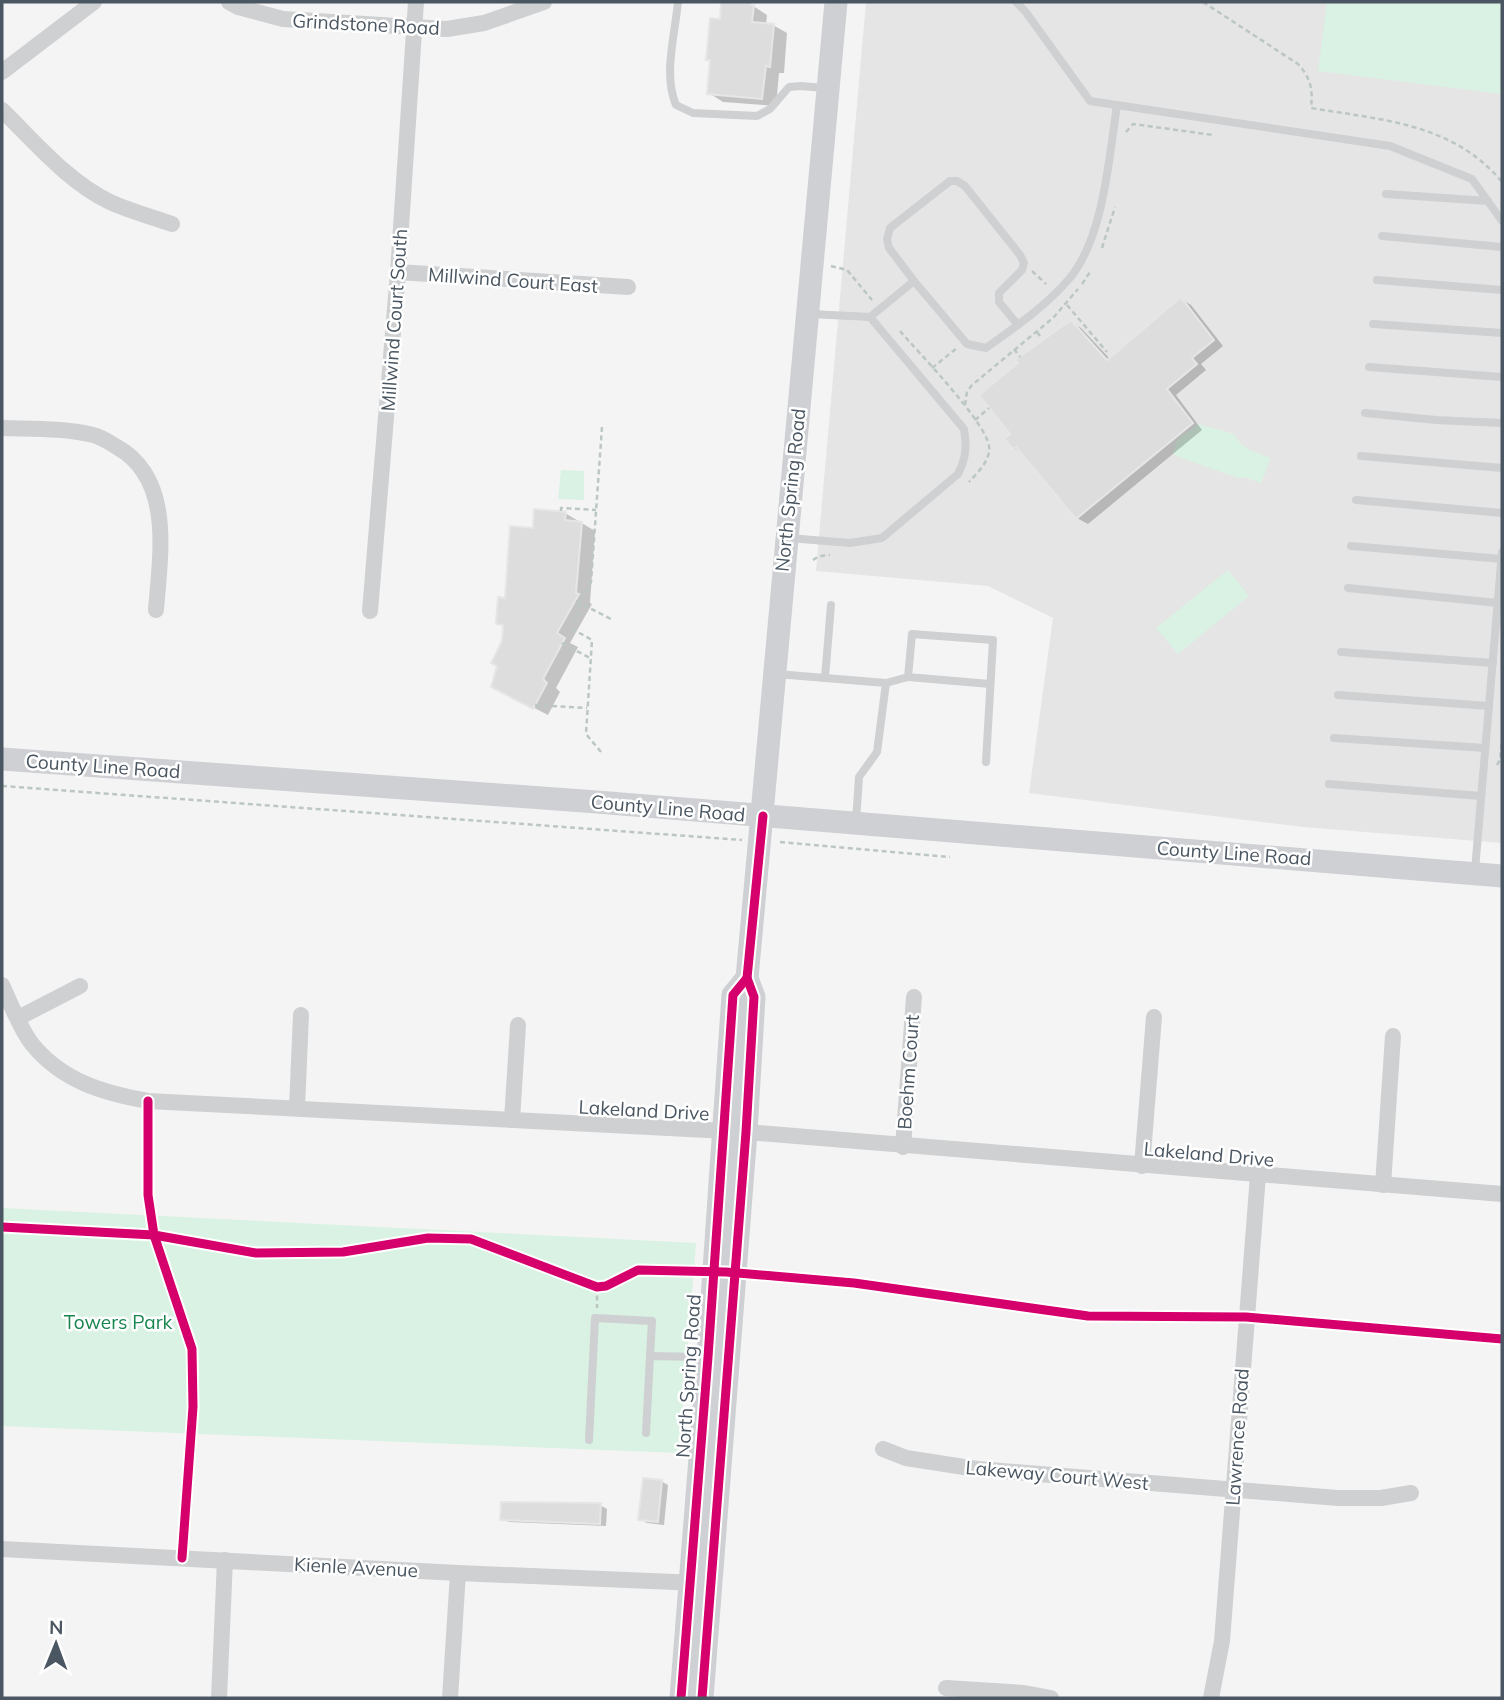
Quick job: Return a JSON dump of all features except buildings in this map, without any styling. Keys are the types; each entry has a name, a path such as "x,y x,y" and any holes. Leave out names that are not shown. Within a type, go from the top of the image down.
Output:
{"main road":[{"name":"North Spring Road","path":"681,1698 700,1583 735,1132 754,997 747,978 761,841 785,537 836,2"},
{"name":"County Line Road","path":"2,759 763,816 1502,876"},
{"name":"North Spring Road","path":"700,1583 702,1698"}],"street":[{"path":"2,72 94,2"},
{"name":"Grindstone Road","path":"229,2 247,10 284,19 447,29 484,23 544,2"},
{"name":"Millwind Court South","path":"370,611 398,272 416,2"},
{"path":"2,110 71,177 89,190 111,202 172,224"},
{"name":"Millwind Court East","path":"398,272 628,287"},
{"path":"2,428 94,435 122,450 135,461 148,478 159,516 156,610"},
{"name":"Lakeland Drive","path":"2,985 32,1044 62,1072 84,1086 111,1095 148,1101 735,1132 1502,1195"},
{"path":"18,1018 79,986"},
{"name":"Boehm Court","path":"902,1147 914,997"},
{"path":"297,1108 301,1015"},
{"path":"1142,1166 1154,1017"},
{"path":"512,1120 518,1025"},
{"path":"1382,1185 1393,1036"},
{"name":"Lawrence Road","path":"1212,1695 1222,1641 1258,1175"},
{"name":"Lakeway Court West","path":"883,1448 906,1458 977,1469 1364,1499 1411,1493"},
{"name":"Kienle Avenue","path":"2,1549 700,1583"},
{"path":"219,1698 225,1560"},
{"path":"450,1698 458,1573"},
{"path":"946,1688 1024,1693 1051,1698"},
{"path":"1212,1695 1230,1698"}],"lane":[{"path":"678,2 670,79 671,94 676,105 693,113 757,116 770,108 789,88 828,88"},
{"path":"1016,2 1025,10 1090,101 1390,146 1472,179 1502,221"},
{"path":"1018,325 999,302 999,293 1024,263 965,186 957,181 950,181 890,228 887,239 889,248 914,281 967,344 986,348 1018,325 1070,278 1088,244 1102,199 1117,105"},
{"path":"1386,194 1488,201"},
{"path":"1382,236 1502,247"},
{"path":"1377,280 1502,290"},
{"path":"808,314 870,317 914,281"},
{"path":"785,537 850,543 882,538 958,474 965,461 964,429 870,317"},
{"path":"1373,324 1502,333"},
{"path":"1369,367 1502,377"},
{"path":"1365,413 1502,423"},
{"path":"1361,456 1502,468"},
{"path":"1356,500 1502,513"},
{"path":"1351,546 1502,559"},
{"path":"1474,873 1502,552"},
{"path":"1348,588 1498,603"},
{"path":"825,678 831,605"},
{"path":"908,677 912,634 993,640 986,762"},
{"path":"1341,652 1493,663"},
{"path":"774,674 886,683 908,677 990,684"},
{"path":"855,824 859,778 877,752 886,683"},
{"path":"1338,695 1489,706"},
{"path":"1334,738 1485,748"},
{"path":"1329,784 1482,796"},
{"path":"589,1440 595,1318 652,1321 646,1433"},
{"path":"650,1356 718,1358"}],"path":[{"path":"1203,2 1298,64 1307,74 1312,87 1311,108 1389,121 1434,133 1459,144 1482,160 1502,182"},
{"path":"827,266 847,270 984,432 990,447 983,467 965,485"},
{"path":"1023,267 1036,273 1046,284"},
{"path":"1064,302 1085,323 1107,352"},
{"path":"1037,332 1042,339"},
{"path":"1014,349 1020,357"},
{"path":"932,368 947,356"},
{"path":"975,420 989,408"},
{"path":"601,752 586,734 592,640 574,630 578,602 591,582 602,427"},
{"path":"561,511 561,508 596,510"},
{"path":"813,559 832,554"},
{"path":"578,602 611,619"},
{"path":"562,643 591,659"},
{"path":"535,705 587,708"},
{"path":"2,786 950,857"},
{"path":"586,1284 601,1287 598,1319"}],"shaded area":[{"path":"866,2 1502,2 1502,843 1303,827 1029,793 1053,618 988,586 816,571"}],"green space":[{"path":"1327,2 1502,2 1502,94 1318,71"},
{"path":"1198,424 1234,434 1245,447 1271,458 1261,483 1238,478 1176,456 1173,453 1177,440"},
{"path":"561,470 584,471 584,500 558,499"},
{"path":"1228,570 1249,596 1178,654 1156,628"},
{"name":"Towers Park","path":"2,1208 696,1243 679,1453 2,1426"}],"cycle path":[{"path":"702,1698 746,1132 754,997 747,978 763,816"},
{"path":"681,1698 733,995 747,978"},
{"path":"148,1101 148,1195 154,1235 192,1349 193,1407 182,1558"},
{"path":"2,1227 154,1235 256,1253 343,1252 428,1238 471,1239 597,1287 606,1286 638,1270 726,1272 854,1283 1088,1316 1246,1317 1502,1339"}]}
